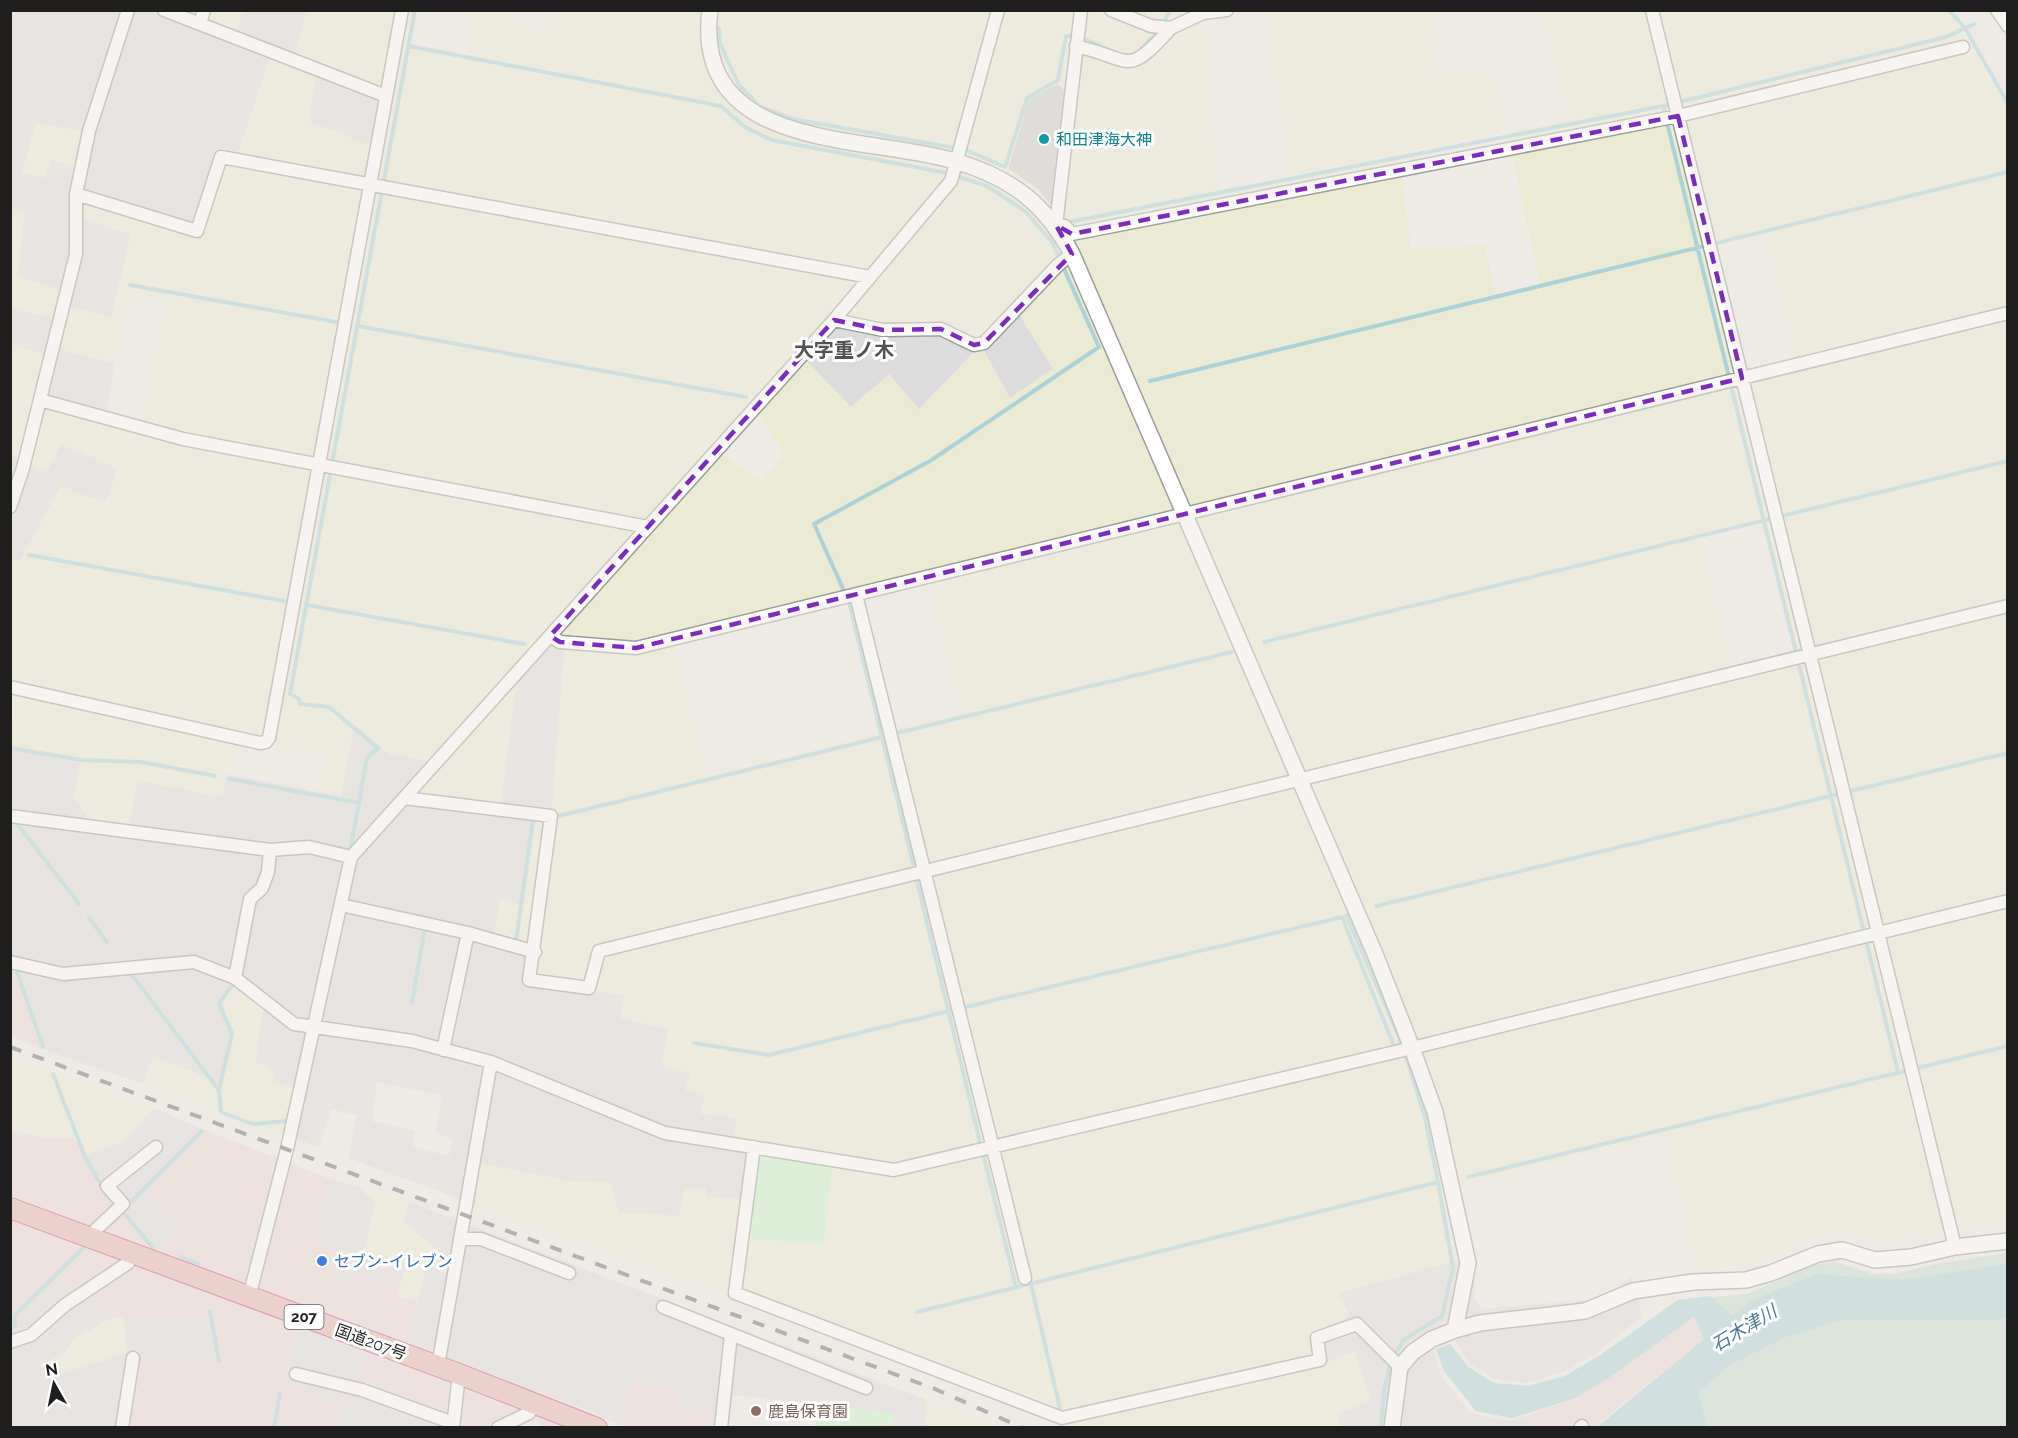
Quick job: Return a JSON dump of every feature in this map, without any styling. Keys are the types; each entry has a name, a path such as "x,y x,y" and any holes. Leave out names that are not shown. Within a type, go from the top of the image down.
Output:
{"highway":[{"name":"国道207号","path":"10,1208 533,1401 597,1428"}],"street":[{"path":"10,507 40,400 76,254 76,194 89,130 128,10"},
{"path":"164,10 386,96"},
{"path":"200,24 204,10"},
{"path":"10,687 260,743 266,742 328,466 386,96 402,10"},
{"path":"710,10 710,43 716,69 728,91 750,113 778,126 811,135 955,172 998,178 1033,200 1056,225 1065,226 1072,234 1658,120 1678,113 1964,47"},
{"path":"249,1297 288,1149 351,856 834,320 955,172 998,10"},
{"path":"1081,10 1056,225 1065,259 1185,514 1412,1047 1435,1112 1468,1263 1455,1330"},
{"path":"1111,10 1151,26 1170,28"},
{"path":"1076,46 1099,51 1119,61 1133,63 1147,55 1170,28 1202,12 1227,10"},
{"path":"1652,10 1955,1247"},
{"path":"1997,10 2007,26"},
{"path":"76,194 197,231 220,157 373,183 870,277"},
{"path":"834,320 883,330 940,329 974,345 984,343 1065,259"},
{"path":"549,636 560,642 636,648 2007,313"},
{"path":"40,400 183,439 648,527"},
{"path":"856,595 1025,1278"},
{"path":"404,798 551,816 530,980 589,988 599,951 2007,606"},
{"path":"10,816 270,850 309,847 351,856"},
{"path":"235,978 250,899 262,888 268,872 270,850"},
{"path":"10,962 63,974 194,962 235,978 294,1024 411,1041 491,1062 665,1133 894,1170 1412,1047 2007,901"},
{"path":"341,905 468,933 535,952"},
{"path":"443,1050 468,933"},
{"path":"438,1366 491,1062"},
{"path":"88,1237 123,1204 107,1186 156,1147"},
{"path":"754,1147 735,1293 1062,1418 1320,1359 1317,1338 1357,1324 1400,1367"},
{"path":"460,1239 481,1239 569,1273"},
{"path":"1392,1428 1396,1379 1400,1367 1413,1352 1455,1330 1480,1323 1585,1311 1633,1291 1693,1282 1746,1280 1771,1273 1818,1254 1842,1250 1875,1260 1911,1257 1955,1247 2007,1241"},
{"path":"10,1342 31,1335 65,1305 128,1263 132,1254"},
{"path":"663,1308 866,1388"},
{"path":"721,1428 731,1334"},
{"path":"122,1428 133,1358"},
{"path":"296,1374 362,1390 453,1425 459,1374"},
{"path":"498,1428 529,1413 533,1401"}],"highlighted area":[{"path":"1678,116 1742,378 636,648 560,642 550,636 834,320 883,330 941,329 974,345 984,343 1072,254 1056,225 1072,234"}],"shaded area":[{"path":"11,11 209,11 237,32 242,11 307,11 294,54 390,94 378,148 308,121 238,154 198,236 80,216 131,235 111,318 60,349 115,363 105,421 35,400 47,356 11,344 11,309 54,318 61,290 18,277 24,213 11,208","holes":["83,132 77,168 51,159"]},
{"path":"1057,84 1072,95 1060,216 1008,169 1029,99"},
{"path":"1014,306 1053,369 1010,398 984,351 972,354 919,409 851,408 800,354 833,317"},
{"path":"60,444 118,468 106,503 61,486 20,561 11,558 10,456 20,460"},
{"path":"542,641 565,645 551,819 536,818 524,905 539,950 531,984 625,995 621,1018 669,1029 690,1073 705,1097 736,1118 755,1152 748,1200 705,1197 706,1189 684,1189 680,1216 619,1213 610,1183 568,1181 479,1163 476,1205 348,1158 357,1115 331,1109 319,1147 286,1135 273,1084 255,1062 263,1007 222,1003 235,1034 222,1084 154,1056 143,1084 40,1048 15,965 11,964 10,749 80,763 74,797 90,820 129,827 137,780 223,797 227,774 341,796 354,724 389,754 441,763 416,796 501,805 518,666","holes":["377,1082 442,1095 436,1133 452,1139 449,1156 413,1147 414,1131 372,1121"]},
{"path":"10,964 15,965 40,1048 11,1036"},
{"path":"154,1108 203,1129 145,1186 181,1228 157,1251 103,1188 86,1156 122,1142"},
{"path":"203,1129 330,1179 313,1241 343,1252 336,1278 349,1282 352,1274 400,1286 398,1297 417,1300 408,1347 157,1251 11,1199 10,1131 41,1137 72,1137 86,1156 103,1188 157,1250 181,1228 145,1186"},
{"path":"330,1179 358,1186 376,1202 364,1251 406,1265 400,1286 352,1274 349,1282 336,1278 313,1241"},
{"path":"409,1202 927,1400 925,1427 892,1427 894,1413 723,1394 722,1417 677,1408 678,1388 628,1382 623,1427 588,1410 408,1347 417,1300 427,1267 451,1271 402,1220"},
{"path":"11,1217 295,1323 286,1385 344,1403 336,1427 125,1427 137,1359 221,1359 215,1319 142,1315 110,1319 92,1294 79,1299 57,1276 11,1323"},
{"path":"1475,1256 1474,1297 1481,1309 1597,1299 1632,1277 1642,1317 1598,1352 1563,1372 1526,1383 1496,1379 1472,1365 1453,1339 1433,1349 1441,1376 1472,1414 1511,1421 1529,1415 1533,1427 1341,1427 1336,1414 1371,1401 1355,1352 1320,1365 1311,1334 1350,1315 1337,1293"},
{"path":"57,1276 79,1299 92,1293 110,1319 74,1339 65,1353 38,1367 126,1353 124,1317 142,1315 215,1319 221,1359 125,1427 11,1427 10,1323"},
{"path":"1694,1317 1704,1339 1594,1427 1533,1427 1529,1415 1575,1398 1607,1379"},
{"path":"295,1323 366,1348 457,1417 456,1427 336,1427 343,1403 286,1385"},
{"path":"366,1348 578,1427 541,1427 534,1416 507,1427 456,1427 457,1417 358,1380"},
{"path":"628,1381 679,1388 677,1408 722,1417 720,1427 623,1427"}],"green space":[{"path":"561,10 1197,11 1202,17 1220,193 1289,180 1269,11 1432,11 1429,68 1493,68 1508,131 1569,120 1543,11 1947,11 1955,20 2008,111 2007,1220 1887,1240 1849,1231 1828,1233 1754,1263 1697,1268 1666,1136 1442,1191 1455,1261 1337,1293 1350,1315 1312,1334 1320,1365 1355,1351 1371,1401 1337,1414 1341,1427 1070,1427 816,1328 476,1205 478,1163 568,1181 611,1183 619,1213 679,1216 684,1189 706,1188 705,1197 748,1200 755,1152 734,1136 736,1118 699,1114 705,1097 685,1090 690,1073 661,1065 668,1029 620,1018 624,995 531,984 539,950 493,936 501,899 524,905 536,818 551,819 565,645 542,641 518,666 501,806 416,796 441,763 389,754 354,724 341,796 318,790 323,755 232,738 223,797 137,780 129,827 90,820 74,797 80,763 11,749 11,728 18,686 11,683 10,558 20,561 61,486 105,503 118,469 61,444 47,472 11,456 11,344 47,356 35,399 139,431 166,301 131,292 115,363 60,349 69,307 111,317 131,235 79,216 78,198 198,236 225,152 238,154 270,56 316,76 309,121 377,148 389,94 294,54 307,11 415,11 409,44 465,56 473,11 503,11 537,36","holes":["1057,84 1072,95 1059,215 1039,190 1008,168 1029,99","1507,131 1541,288 1496,297 1485,245 1411,250 1399,154","1764,233 1798,367 1738,382 1704,247","1014,306 1053,369 1010,398 984,351 972,354 919,409 889,374 851,407 800,354 833,317 885,328 942,326 975,341","754,406 784,455 761,482 715,449","1761,519 1795,653 1732,668 1698,534","929,580 961,712 706,775 674,643"]},
{"path":"209,11 242,11 237,32 205,23"},
{"path":"36,122 84,132 77,168 51,159 45,179 22,173"},
{"path":"10,208 24,213 18,276 61,290 54,318 11,309"},
{"path":"235,983 263,1007 256,1062 274,1070 273,1084 296,1086 286,1135 143,1084 153,1056 222,1084 235,1034 222,1003"},
{"path":"10,1056 154,1108 122,1142 86,1156 72,1137 41,1137 11,1131"},
{"path":"755,1152 832,1164 824,1245 743,1238"},
{"path":"358,1186 409,1202 402,1220 452,1263 451,1272 427,1267 417,1300 398,1297 406,1265 364,1251 375,1203"},
{"path":"2007,1253 2007,1282 1744,1315 1693,1317 1607,1379 1575,1398 1512,1418 1476,1411 1444,1371 1436,1349 1450,1344 1468,1367 1494,1383 1528,1386 1565,1376 1599,1356 1678,1300 1747,1294 1817,1264 1836,1262 1873,1274 1895,1274 1936,1264"},
{"path":"2007,1301 2007,1427 1632,1428 1800,1310"},
{"path":"124,1317 126,1353 59,1375 37,1366 65,1353 74,1339 110,1319"},
{"path":"927,1400 991,1427 925,1427"},
{"path":"816,1405 894,1413 892,1427 814,1427"}],"water":[{"name":"石木津川","path":"2007,1264 2007,1317 1995,1320 1841,1320 1786,1337 1728,1366 1698,1393 1707,1427 1597,1427 1704,1339 1694,1317 1607,1379 1575,1398 1512,1418 1476,1411 1444,1371 1436,1349 1450,1344 1468,1367 1494,1383 1528,1386 1565,1376 1599,1356 1678,1300 1710,1296 1732,1315 1753,1300 1817,1274 1903,1280"}],"waterway":[{"path":"340,848 350,851 367,758 378,748 329,707 300,704 299,699 290,694 415,10"},
{"path":"1164,22 1170,10"},
{"path":"1949,10 1965,28 2008,104"},
{"path":"1069,222 1663,106 1946,37 1974,24"},
{"path":"719,28 720,44 739,85 760,107 793,119 955,148"},
{"path":"1082,38 1122,55 1135,55 1157,33"},
{"path":"966,150 1005,167 1027,98 1058,80 1066,36 1071,36"},
{"path":"409,46 721,106 746,128 772,140 947,173 987,186 1025,211 1052,242 1099,347 930,461 814,524 844,591"},
{"path":"1663,106 1898,1072"},
{"path":"1150,381 2008,172"},
{"path":"130,285 336,322"},
{"path":"358,326 746,397"},
{"path":"1264,642 2008,461"},
{"path":"29,555 284,601"},
{"path":"849,602 913,864"},
{"path":"307,605 524,644"},
{"path":"897,733 1232,652"},
{"path":"552,815 559,816 882,737"},
{"path":"10,748 81,760 141,762 215,776"},
{"path":"1376,906 2008,753"},
{"path":"230,779 359,803"},
{"path":"516,941 533,819"},
{"path":"16,822 79,904"},
{"path":"917,881 980,1142"},
{"path":"1346,915 1400,1039 1399,1048"},
{"path":"966,1007 1342,917 1396,1051"},
{"path":"89,918 107,942"},
{"path":"412,1003 425,927"},
{"path":"10,952 13,958"},
{"path":"129,971 218,1089"},
{"path":"17,972 43,1047"},
{"path":"234,983 219,1003 232,1034 219,1089 221,1112 253,1124 287,1121"},
{"path":"694,1043 769,1055 949,1011"},
{"path":"1468,1177 2008,1046"},
{"path":"1402,1056 1406,1056 1425,1118 1438,1182"},
{"path":"53,1074 85,1157 103,1189"},
{"path":"127,1206 202,1131"},
{"path":"984,1157 1016,1287"},
{"path":"917,1312 1438,1182 1453,1268 1442,1316 1405,1339 1396,1352"},
{"path":"121,1210 154,1249"},
{"path":"10,1328 15,1326 14,1316 84,1247"},
{"path":"180,1257 199,1264"},
{"path":"1029,1276 1061,1413"},
{"path":"210,1311 219,1361"},
{"path":"1381,1428 1384,1390 1390,1366"},
{"path":"274,1428 280,1394"}],"railway":[{"path":"10,1047 935,1389 1023,1428"}],"place":[{"name":"和田津海大神","path":"1044,139"},
{"name":"セブン-イレブン","path":"322,1261"},
{"name":"鹿島保育園","path":"756,1411"}],"district":[{"name":"大字重ノ木","path":"844,350"}]}
